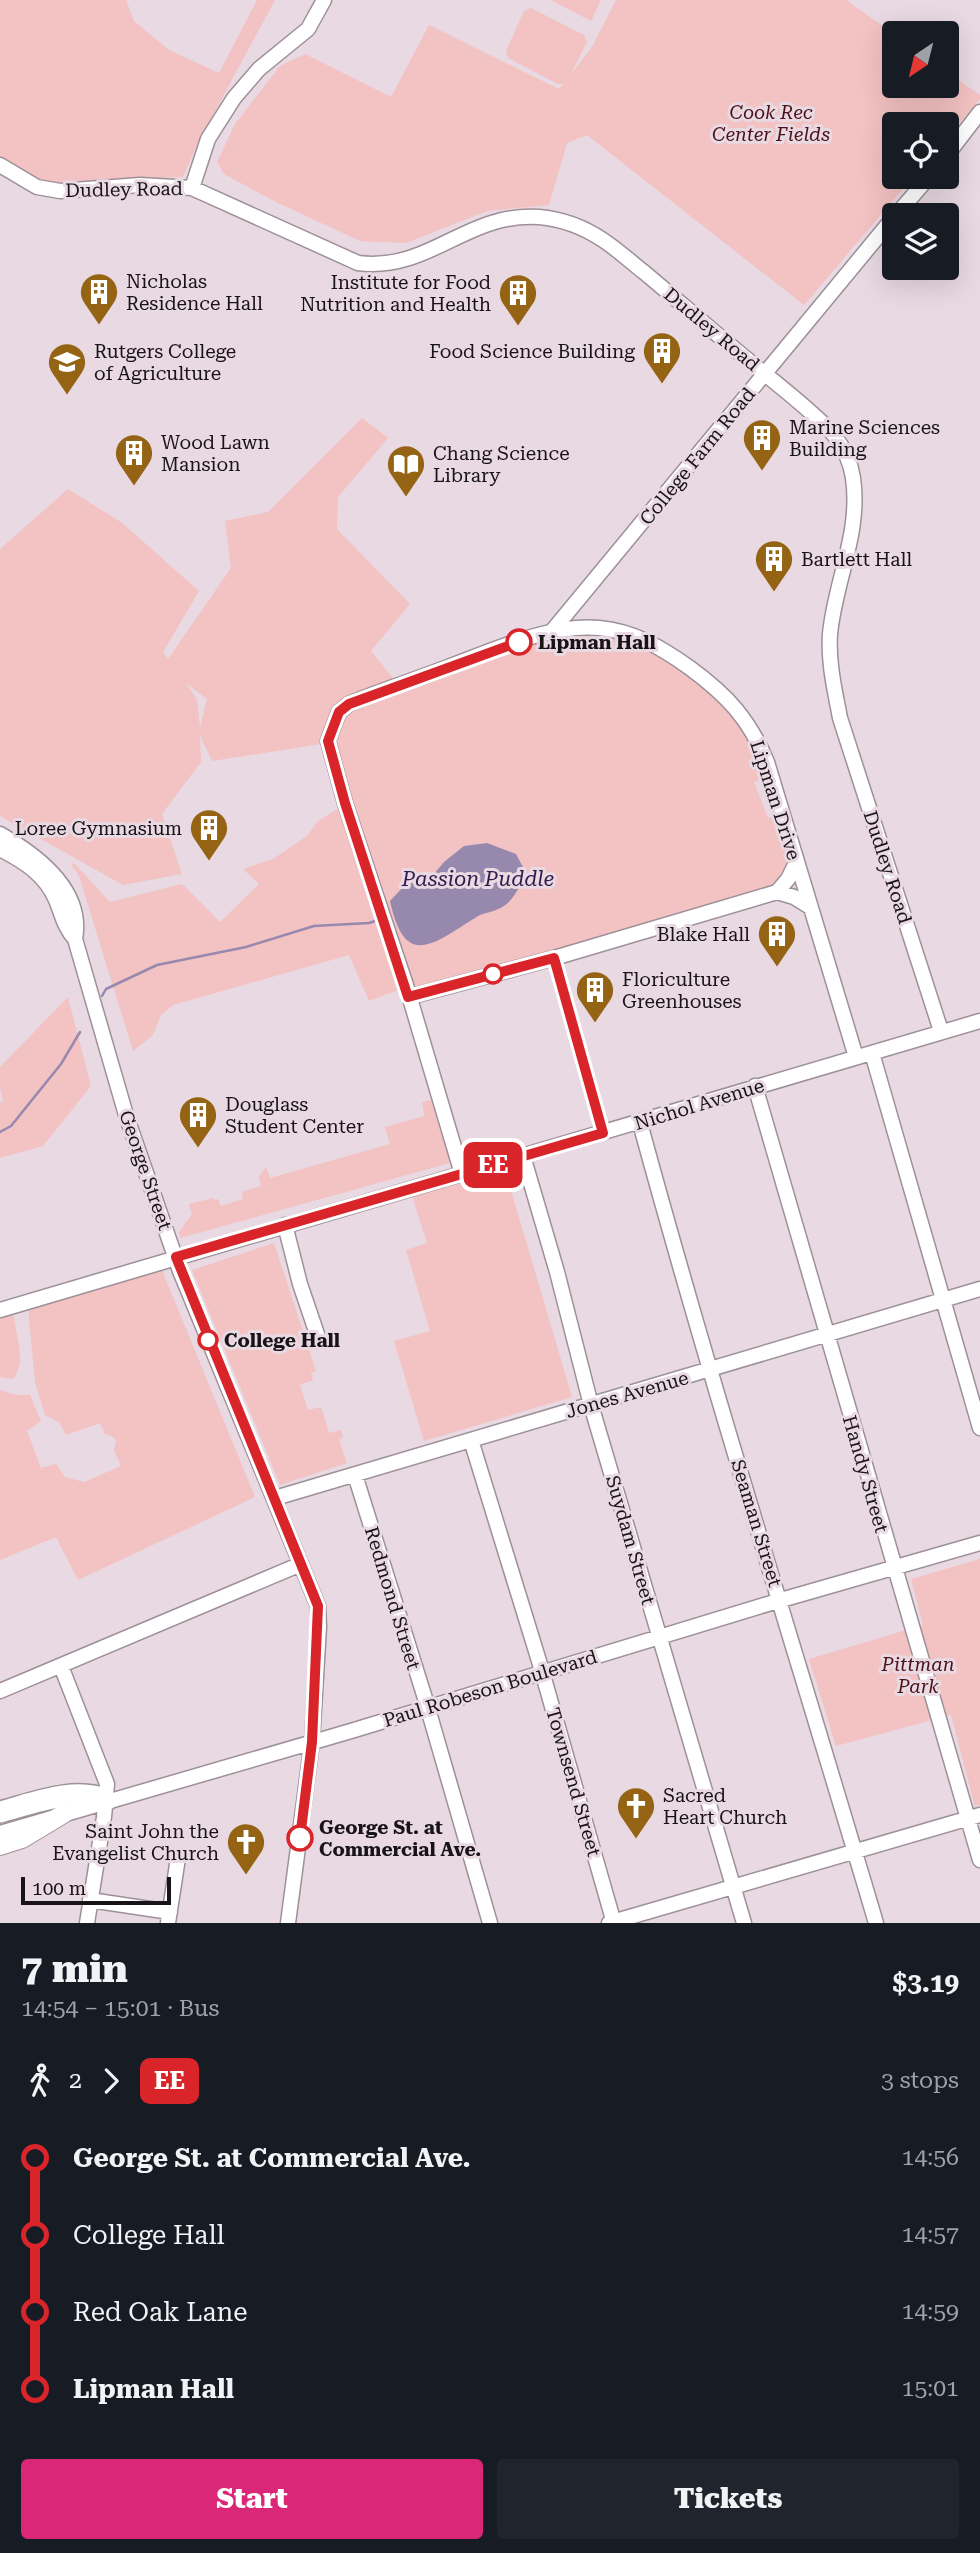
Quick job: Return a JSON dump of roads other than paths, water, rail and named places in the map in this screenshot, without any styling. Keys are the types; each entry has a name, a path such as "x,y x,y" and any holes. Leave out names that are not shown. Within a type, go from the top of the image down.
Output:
{"highway":[{"path":"0,1812 79,1793 106,1800"}],"main road":[{"path":"0,1846 22,1839 65,1813"}],"street":[{"path":"191,188 208,139 234,97 259,69 308,29 324,0"},
{"path":"959,139 980,112"},
{"name":"Dudley Road","path":"0,165 37,187 60,191 140,185 191,188 358,263 372,265 416,258 496,220 541,218 583,228 609,245 832,433 845,452 853,477 854,524 830,634 832,681 849,744 941,1031"},
{"name":"College Farm Road","path":"906,203 919,189"},
{"name":"College Farm Road","path":"553,630 882,232"},
{"path":"582,596 584,613 598,628"},
{"name":"Lipman Drive","path":"461,1174 328,741 334,720 349,704 553,630 598,628 637,636 655,644 700,676 729,700 744,717 767,762 856,1057"},
{"name":"George Street","path":"0,834 41,861 66,891 77,928 75,939"},
{"name":"George Street","path":"0,849 28,864 43,879 55,897 68,931 75,939 126,1115 176,1257 318,1606 312,1742 288,1923"},
{"path":"777,892 796,863"},
{"path":"408,997 554,958 777,892 794,897 810,907"},
{"name":"Nichol Avenue","path":"0,1310 980,1021"},
{"path":"872,1053 980,1428"},
{"name":"Handy Street","path":"755,1086 894,1569 974,1817 980,1860"},
{"name":"Seaman Street","path":"640,1123 709,1370 781,1600 876,1923"},
{"name":"Suydam Street","path":"523,1156 557,1272 591,1405 744,1923"},
{"path":"285,1225 300,1284 318,1336"},
{"name":"Jones Avenue","path":"275,1498 980,1289"},
{"name":"Townsend Street","path":"471,1440 542,1671 612,1923"},
{"name":"Redmond Street","path":"355,1475 490,1923"},
{"name":"Paul Robeson Boulevard","path":"0,1832 980,1543"},
{"path":"0,1691 301,1563"},
{"path":"61,1665 107,1784 87,1923"},
{"path":"612,1923 974,1817"},
{"path":"90,1900 169,1918 178,1858"}],"water":[{"name":"Passion Puddle","path":"487,843 516,854 526,873 514,895 502,907 478,916 434,942 412,944 396,923 390,901 405,885 433,875 464,846"}],"waterway":[{"path":"102,996 106,989 157,965 246,947 314,926 369,923 378,920"},
{"path":"0,1132 11,1126 61,1064 80,1032"}],"place":[{"name":"Nicholas Residence Hall","path":"99,326"},
{"name":"Institute for Food Nutrition and Health","path":"518,327"},
{"name":"Food Science Building","path":"662,385"},
{"name":"Rutgers College of Agriculture","path":"67,396"},
{"name":"Marine Sciences Building","path":"762,472"},
{"name":"Wood Lawn Mansion","path":"134,487"},
{"name":"Chang Science Library","path":"406,498"},
{"name":"Bartlett Hall","path":"774,593"},
{"name":"Lipman Hall","path":"519,642"},
{"name":"Loree Gymnasium","path":"209,862"},
{"name":"Blake Hall","path":"777,968"},
{"name":"Floriculture Greenhouses","path":"595,1024"},
{"name":"Douglass Student Center","path":"198,1149"},
{"name":"College Hall","path":"208,1340"},
{"name":"George St. at Commercial Ave.","path":"300,1838"},
{"name":"Sacred Heart Church","path":"636,1840"},
{"name":"Saint John the Evangelist Church","path":"246,1876"}],"park label":[{"name":"Cook Rec Center Fields","path":"771,123"},
{"name":"Pittman Park","path":"918,1675"}]}
